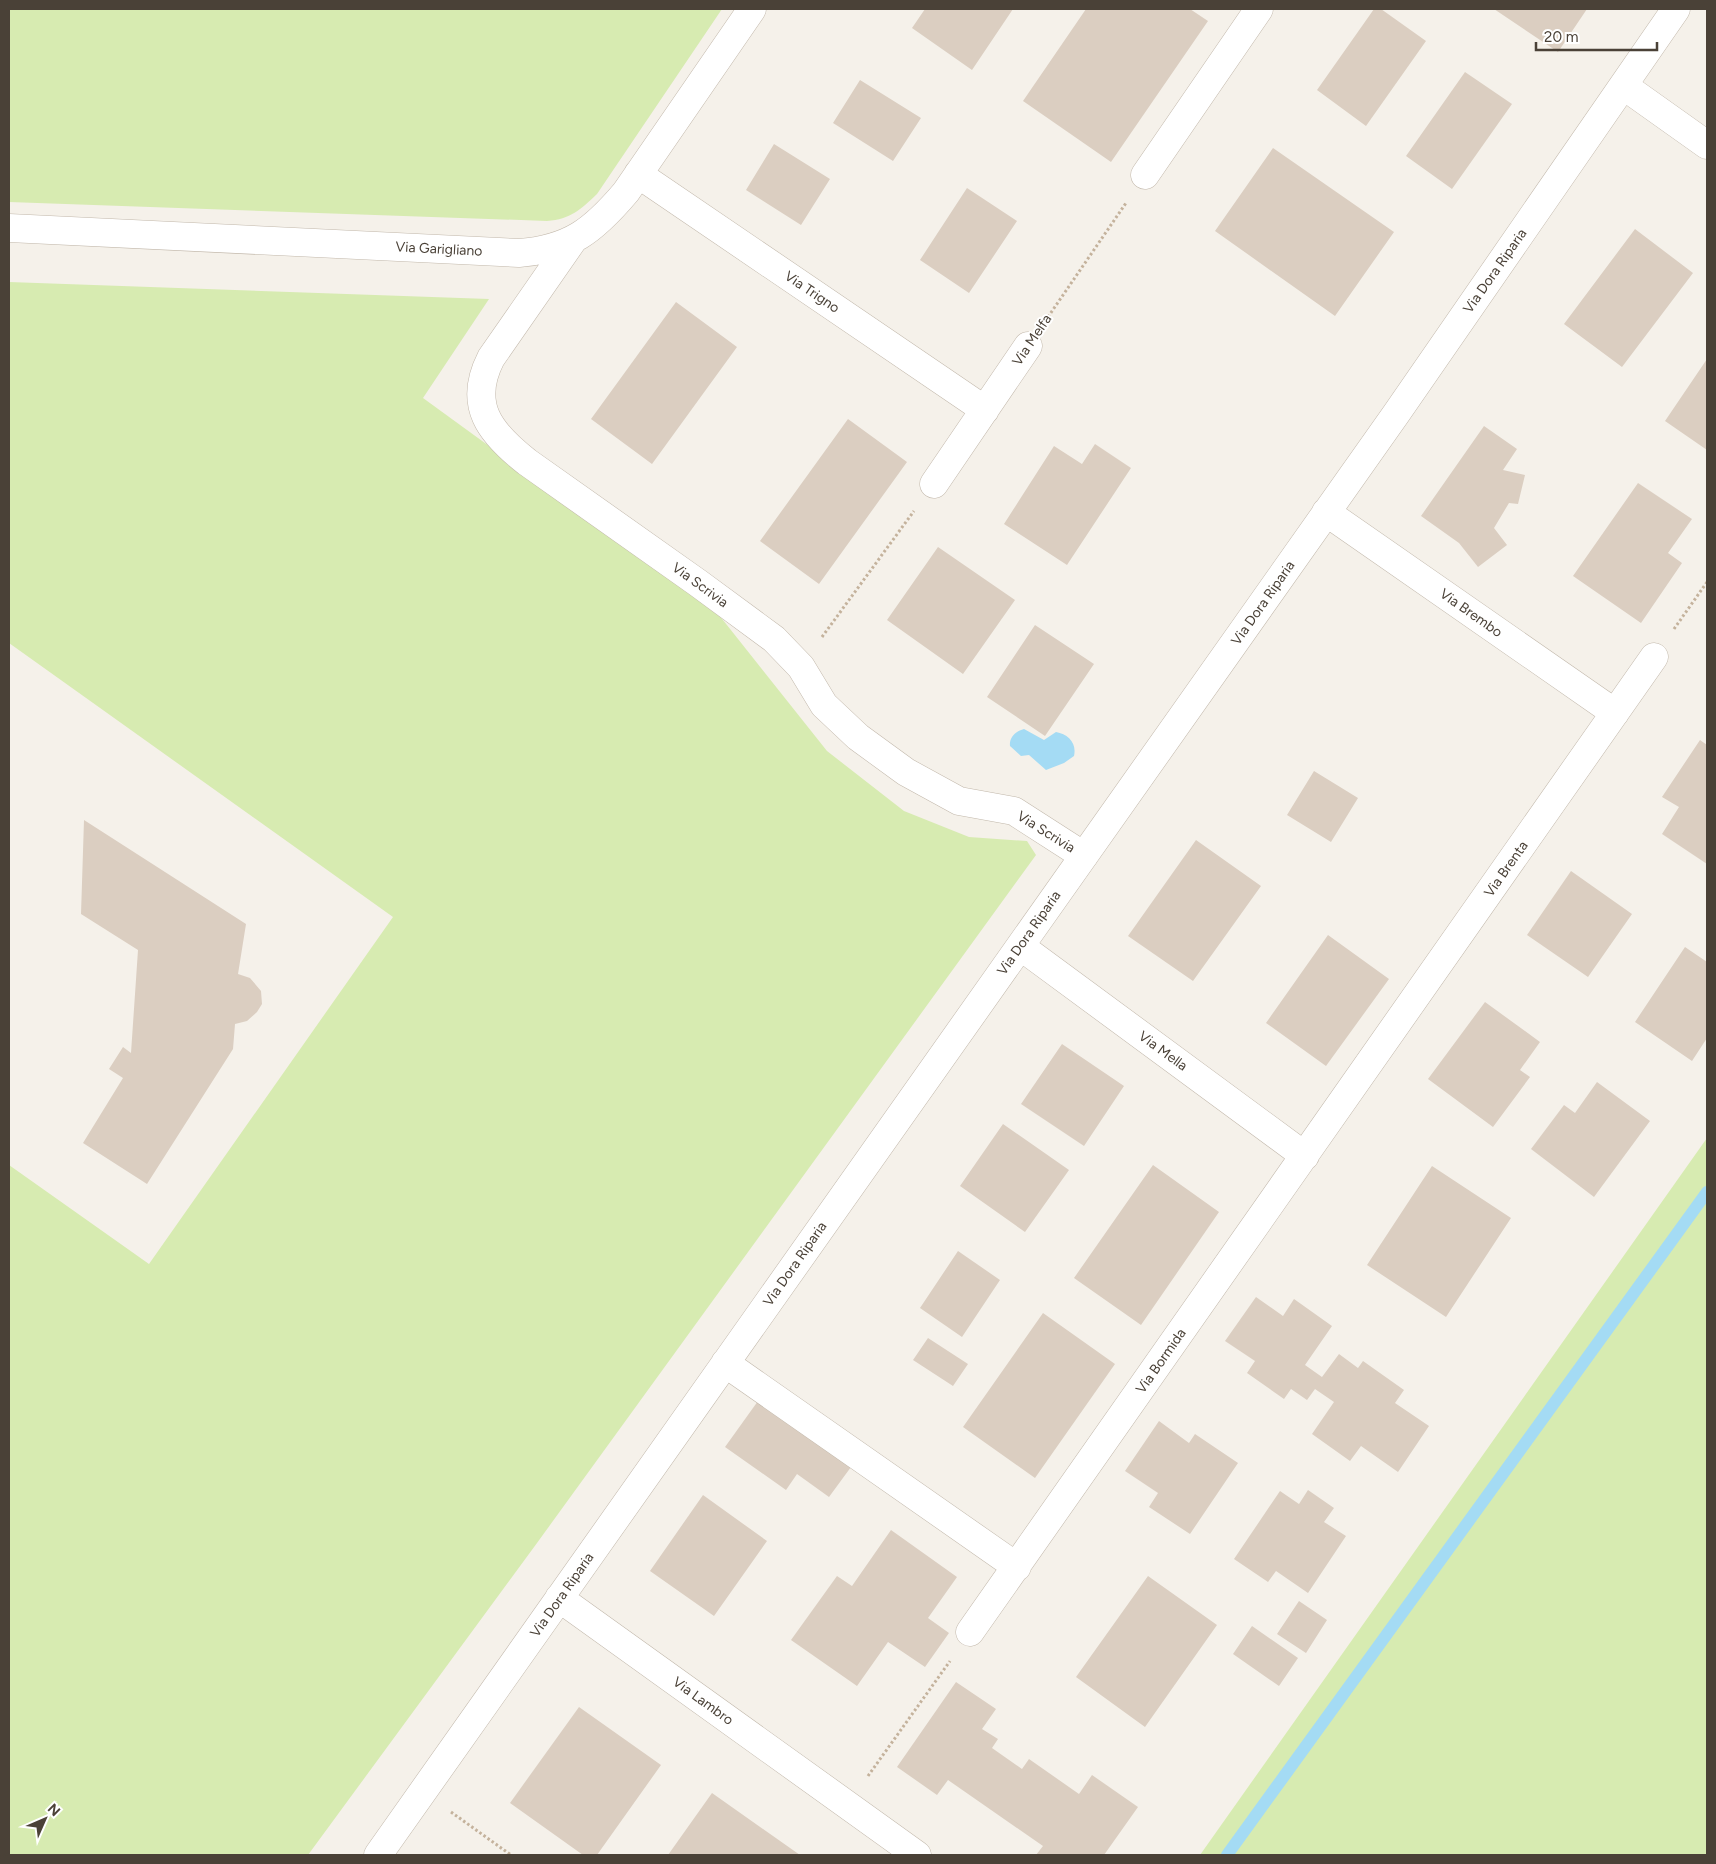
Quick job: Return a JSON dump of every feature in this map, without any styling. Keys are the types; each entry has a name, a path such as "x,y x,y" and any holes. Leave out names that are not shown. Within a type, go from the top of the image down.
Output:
{"street":[{"name":"Via Garigliano","path":"9,228 519,253 547,250 573,240 609,212 638,174 752,9"},
{"path":"1145,175 1259,9"},
{"name":"Via Dora Riparia","path":"378,1855 1326,512 1676,9"},
{"path":"1624,86 1707,145"},
{"name":"Via Trigno","path":"638,174 985,410"},
{"name":"Via Scrivia","path":"573,240 491,358 484,371 480,396 483,409 489,422 508,447 526,462 774,639 801,667 824,705 858,737 906,772 959,801 1014,811 1084,856"},
{"name":"Via Melfa","path":"934,484 1028,346"},
{"name":"Via Brembo","path":"1326,512 1615,713"},
{"name":"Via Brenta","path":"1306,1156 1654,657"},
{"name":"Via Mella","path":"1020,946 1306,1156"},
{"name":"Via Bormida","path":"970,1632 1306,1156"},
{"path":"725,1363 1017,1567"},
{"name":"Via Lambro","path":"559,1598 916,1855"}],"path":[{"name":"Via Melfa","path":"1028,346 1145,175"},
{"path":"801,667 934,484"},
{"path":"1654,657 1707,582"},
{"path":"847,1805 970,1632"},
{"path":"423,1792 512,1855"}],"green space":[{"path":"9,9 722,9 597,194 575,213 563,218 547,221 9,202"},
{"path":"9,282 489,299 423,398 715,610 827,751 904,811 969,837 1027,841 1036,855 537,1543 308,1855 9,1855 9,1165 149,1264 393,917 9,643"},
{"path":"1707,1138 1707,1855 1200,1855"}],"water":[{"path":"1024,729 1044,740 1056,732 1068,737 1073,743 1074,756 1064,763 1046,770 1029,755 1021,756 1010,746 1014,735"}],"building":[{"path":"925,9 1013,9 972,70 912,28"},
{"path":"1086,9 1190,9 1208,21 1111,162 1023,101"},
{"path":"1374,9 1381,9 1426,41 1366,126 1317,90"},
{"path":"1494,9 1587,9 1558,52"},
{"path":"1465,72 1512,104 1452,189 1406,156"},
{"path":"860,80 921,118 893,161 833,123"},
{"path":"774,144 830,179 801,225 746,190"},
{"path":"1273,148 1394,232 1335,316 1215,231"},
{"path":"967,188 1017,221 969,293 920,260"},
{"path":"1635,229 1693,273 1622,367 1564,324"},
{"path":"676,302 737,347 652,464 591,419"},
{"path":"1707,359 1707,450 1665,421"},
{"path":"848,419 907,462 819,584 760,541"},
{"path":"1484,426 1517,449 1503,470 1525,475 1518,504 1509,503 1494,528 1507,545 1478,567 1459,543 1421,516"},
{"path":"1095,444 1131,468 1067,565 1004,524 1054,446 1082,464"},
{"path":"1638,483 1692,519 1668,553 1682,563 1641,623 1573,576"},
{"path":"938,547 1015,600 963,674 887,620"},
{"path":"1035,625 1094,664 1045,736 987,697"},
{"path":"1700,740 1707,745 1707,864 1662,834 1679,807 1662,797"},
{"path":"1314,771 1358,798 1331,842 1287,815"},
{"path":"84,820 246,924 238,974 250,978 261,991 262,1004 257,1012 247,1021 235,1024 233,1049 147,1184 83,1143 123,1078 109,1069 123,1047 131,1053 138,950 81,914"},
{"path":"1196,840 1261,886 1193,981 1128,936"},
{"path":"1571,871 1632,914 1588,977 1527,935"},
{"path":"1328,935 1389,979 1326,1066 1266,1023"},
{"path":"1685,947 1707,962 1707,1038 1692,1061 1635,1022"},
{"path":"1485,1002 1540,1042 1520,1070 1530,1077 1493,1127 1428,1079"},
{"path":"1062,1044 1124,1086 1084,1146 1021,1104"},
{"path":"1597,1082 1650,1121 1594,1197 1531,1149 1564,1105 1575,1113"},
{"path":"1003,1124 1069,1170 1025,1232 960,1186"},
{"path":"1153,1165 1219,1212 1141,1325 1074,1278"},
{"path":"1432,1166 1511,1218 1446,1317 1367,1265"},
{"path":"958,1251 1000,1280 962,1337 920,1308"},
{"path":"1256,1297 1283,1316 1294,1299 1332,1326 1305,1365 1322,1377 1339,1354 1358,1368 1363,1361 1404,1390 1395,1403 1429,1426 1398,1472 1361,1446 1350,1461 1312,1434 1334,1402 1315,1389 1307,1400 1291,1389 1284,1399 1247,1373 1255,1361 1225,1341"},
{"path":"1043,1313 1115,1364 1035,1478 963,1427"},
{"path":"928,1338 968,1364 953,1386 913,1360"},
{"path":"758,1401 851,1467 829,1497 797,1474 786,1490 725,1447"},
{"path":"1159,1421 1189,1443 1195,1434 1238,1463 1190,1534 1149,1507 1158,1493 1125,1471"},
{"path":"1308,1490 1334,1508 1324,1522 1346,1536 1308,1593 1276,1571 1268,1582 1234,1559 1280,1491 1299,1504"},
{"path":"703,1495 767,1541 714,1616 650,1571"},
{"path":"891,1530 957,1577 928,1618 949,1633 925,1667 888,1642 857,1686 791,1640 837,1576 852,1586"},
{"path":"1148,1576 1217,1625 1145,1727 1076,1677"},
{"path":"1299,1601 1327,1620 1306,1653 1277,1634"},
{"path":"1252,1626 1298,1658 1279,1686 1233,1654"},
{"path":"956,1682 996,1709 982,1729 998,1739 992,1748 1022,1769 1029,1759 1079,1794 1092,1775 1138,1807 1104,1855 1036,1855 1043,1846 948,1780 937,1795 897,1767"},
{"path":"579,1707 661,1765 597,1855 583,1855 510,1803"},
{"path":"712,1793 800,1855 668,1855"}],"waterway":[{"path":"1227,1855 1707,1192"}]}
